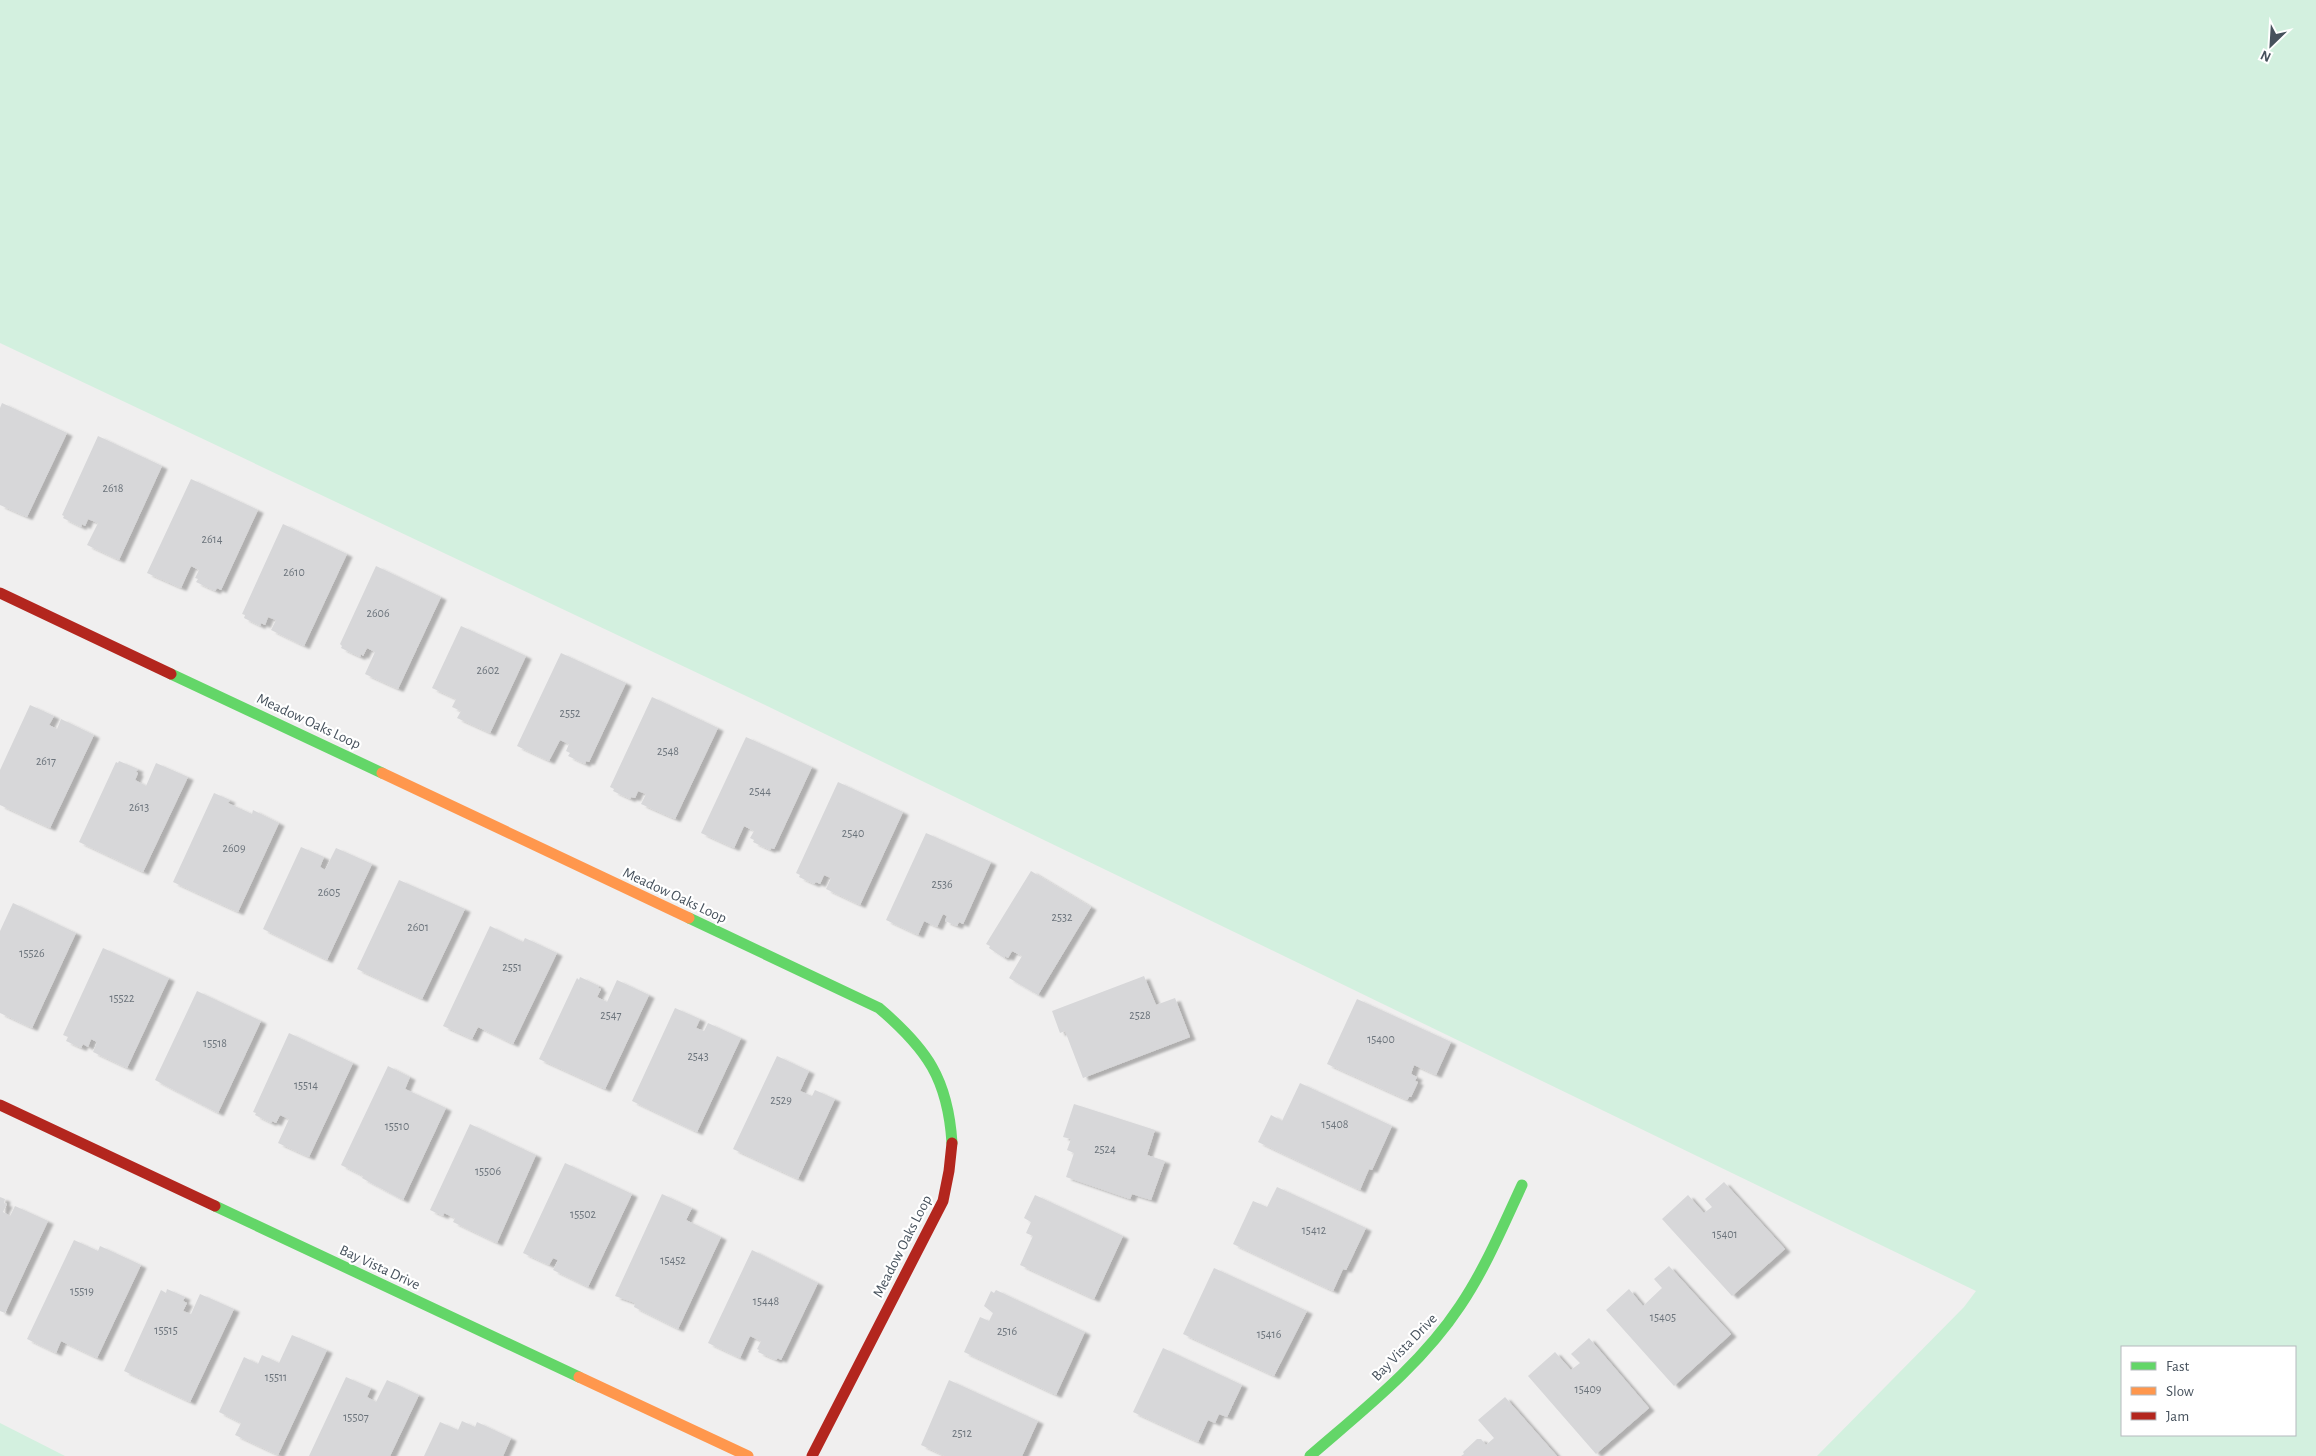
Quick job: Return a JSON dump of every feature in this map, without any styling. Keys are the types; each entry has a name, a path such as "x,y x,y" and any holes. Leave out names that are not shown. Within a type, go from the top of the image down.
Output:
{"street":[{"name":"Meadow Oaks Loop","path":"0,593 879,1008 902,1026 928,1057 945,1094 953,1133 950,1172 942,1202 812,1456"},
{"name":"Bay Vista Drive","path":"0,1105 748,1456"},
{"name":"Bay Vista Drive","path":"1310,1456 1407,1370 1449,1322 1486,1261 1522,1185"}],"green space":[{"path":"0,0 2316,0 2316,1456 1817,1456 1964,1307 1976,1291 763,704 0,343"},
{"path":"0,1423 65,1456 0,1456"}],"building":[{"path":"2,403 67,433 27,517 0,505 0,408"},
{"path":"98,436 162,466 119,560 87,545 98,523 88,519 85,526 82,524 81,527 63,518 64,516 62,515"},
{"path":"191,479 258,510 221,590 217,588 215,591 196,582 198,579 195,578 199,570 191,566 181,588 147,573"},
{"path":"283,524 347,554 304,646 271,630 276,620 268,617 265,625 261,623 260,626 244,618 245,615 242,614"},
{"path":"376,566 441,597 398,689 365,674 375,652 367,648 363,656 361,654 360,657 341,648 340,644"},
{"path":"461,626 526,656 490,733 457,718 461,711 452,707 456,699 432,688"},
{"path":"561,653 626,683 589,762 586,761 585,764 568,756 570,753 566,751 569,744 560,740 549,761 517,746"},
{"path":"652,697 718,728 675,819 641,804 646,794 638,791 635,798 631,797 630,799 613,791 614,789 610,787"},
{"path":"30,705 54,716 49,725 57,729 61,719 94,735 50,828 0,805 0,770"},
{"path":"746,737 812,767 774,849 771,848 770,850 753,842 754,840 750,838 754,831 744,826 734,848 701,833"},
{"path":"119,761 138,769 135,780 146,786 156,763 188,777 143,872 79,842 116,762 118,763"},
{"path":"838,782 903,812 860,905 826,889 831,878 824,875 820,884 816,882 814,884 799,877 800,875 796,873"},
{"path":"214,793 230,800 228,803 252,814 253,810 279,823 238,912 173,882"},
{"path":"926,833 991,862 963,924 959,922 957,926 945,921 947,916 943,914 937,927 924,921 918,935 886,920"},
{"path":"301,847 324,857 320,867 325,870 336,848 372,864 327,960 263,929"},
{"path":"1031,871 1091,907 1038,995 1009,978 1022,956 1012,951 1008,958 1005,956 1004,958 986,944"},
{"path":"399,880 465,909 422,999 357,969"},
{"path":"13,903 76,933 32,1028 0,1013 0,931"},
{"path":"490,926 523,942 525,938 557,953 513,1044 478,1027 472,1039 443,1026"},
{"path":"103,948 169,978 127,1068 93,1052 97,1042 91,1039 88,1047 83,1044 81,1048 66,1041 68,1037 63,1035"},
{"path":"1144,976 1156,1005 1175,998 1190,1037 1083,1078 1065,1031 1060,1033 1052,1011"},
{"path":"580,977 599,986 598,988 601,989 597,997 607,1002 617,980 649,995 605,1089 539,1059 577,978 579,980"},
{"path":"197,991 261,1021 218,1113 155,1080"},
{"path":"1357,999 1451,1042 1436,1075 1414,1065 1411,1074 1417,1077 1415,1081 1418,1082 1411,1097 1407,1100 1327,1064"},
{"path":"675,1008 700,1019 696,1028 704,1031 708,1023 741,1038 697,1132 632,1101"},
{"path":"289,1033 353,1063 309,1157 278,1143 289,1119 280,1115 276,1123 272,1121 271,1123 255,1115 256,1113 253,1112"},
{"path":"777,1056 809,1071 800,1091 812,1096 815,1090 835,1099 798,1179 733,1149"},
{"path":"388,1066 410,1077 405,1089 446,1108 403,1200 341,1165"},
{"path":"1300,1083 1392,1126 1372,1170 1369,1169 1360,1190 1258,1142 1271,1115 1282,1121"},
{"path":"1074,1104 1155,1130 1147,1155 1165,1161 1151,1200 1132,1194 1130,1199 1066,1177 1074,1153 1067,1150 1071,1139 1063,1137"},
{"path":"470,1124 536,1155 497,1243 453,1222 455,1218 444,1213 443,1216 430,1210"},
{"path":"565,1163 632,1194 588,1287 553,1270 558,1260 553,1258 549,1265 523,1253"},
{"path":"1724,1182 1785,1249 1732,1296 1662,1219 1688,1195 1704,1213 1712,1207 1705,1199"},
{"path":"1277,1187 1366,1228 1346,1270 1343,1269 1333,1291 1233,1244 1253,1201 1267,1207"},
{"path":"662,1194 692,1208 686,1220 721,1237 678,1329 634,1307 635,1303 615,1296"},
{"path":"1035,1195 1123,1236 1094,1299 1020,1265 1033,1236 1026,1233 1031,1222 1024,1218"},
{"path":"0,1197 5,1199 4,1203 7,1204 3,1212 10,1216 15,1206 48,1221 5,1313 0,1311"},
{"path":"74,1240 98,1251 100,1246 141,1265 97,1358 61,1341 56,1353 27,1339"},
{"path":"752,1250 818,1283 781,1360 778,1358 776,1360 758,1352 759,1350 757,1349 761,1341 750,1336 740,1358 708,1343"},
{"path":"1669,1266 1731,1334 1674,1386 1606,1310 1629,1289 1643,1306 1662,1288 1654,1279"},
{"path":"1214,1268 1307,1311 1274,1376 1183,1334"},
{"path":"167,1289 185,1297 183,1301 187,1303 183,1311 191,1314 200,1294 234,1309 190,1402 124,1371 161,1290 166,1293"},
{"path":"996,1290 1085,1332 1056,1395 964,1352 980,1317 989,1321 993,1313 984,1306 991,1291 994,1293"},
{"path":"292,1335 327,1350 278,1455 235,1435 241,1423 219,1412 244,1357 258,1364 262,1355 279,1363"},
{"path":"1589,1338 1649,1408 1596,1454 1528,1376 1555,1352 1571,1370 1580,1363 1571,1354"},
{"path":"1163,1348 1242,1385 1227,1417 1219,1414 1215,1423 1208,1420 1198,1442 1133,1412"},
{"path":"346,1377 371,1388 367,1397 376,1402 387,1380 419,1395 390,1456 309,1456"},
{"path":"949,1380 1038,1421 1022,1456 945,1456 921,1445"},
{"path":"1505,1397 1557,1456 1461,1456 1477,1439 1481,1439 1486,1445 1494,1438 1478,1420"},
{"path":"462,1421 475,1427 477,1422 511,1438 503,1456 424,1456 440,1422 458,1430"}],"traffic: fast":[{"path":"171,674 382,773"},
{"path":"689,918 879,1008 910,1037 932,1067 946,1101 952,1143"},
{"path":"1310,1456 1390,1386 1428,1348 1445,1327 1478,1277 1522,1185"},
{"path":"215,1206 579,1377"}],"traffic: slow":[{"path":"382,773 689,918"},
{"path":"579,1377 748,1456"}],"traffic: jam":[{"path":"0,593 171,674"},
{"path":"0,1105 215,1206"},
{"path":"812,1456 943,1201 952,1143"}]}
